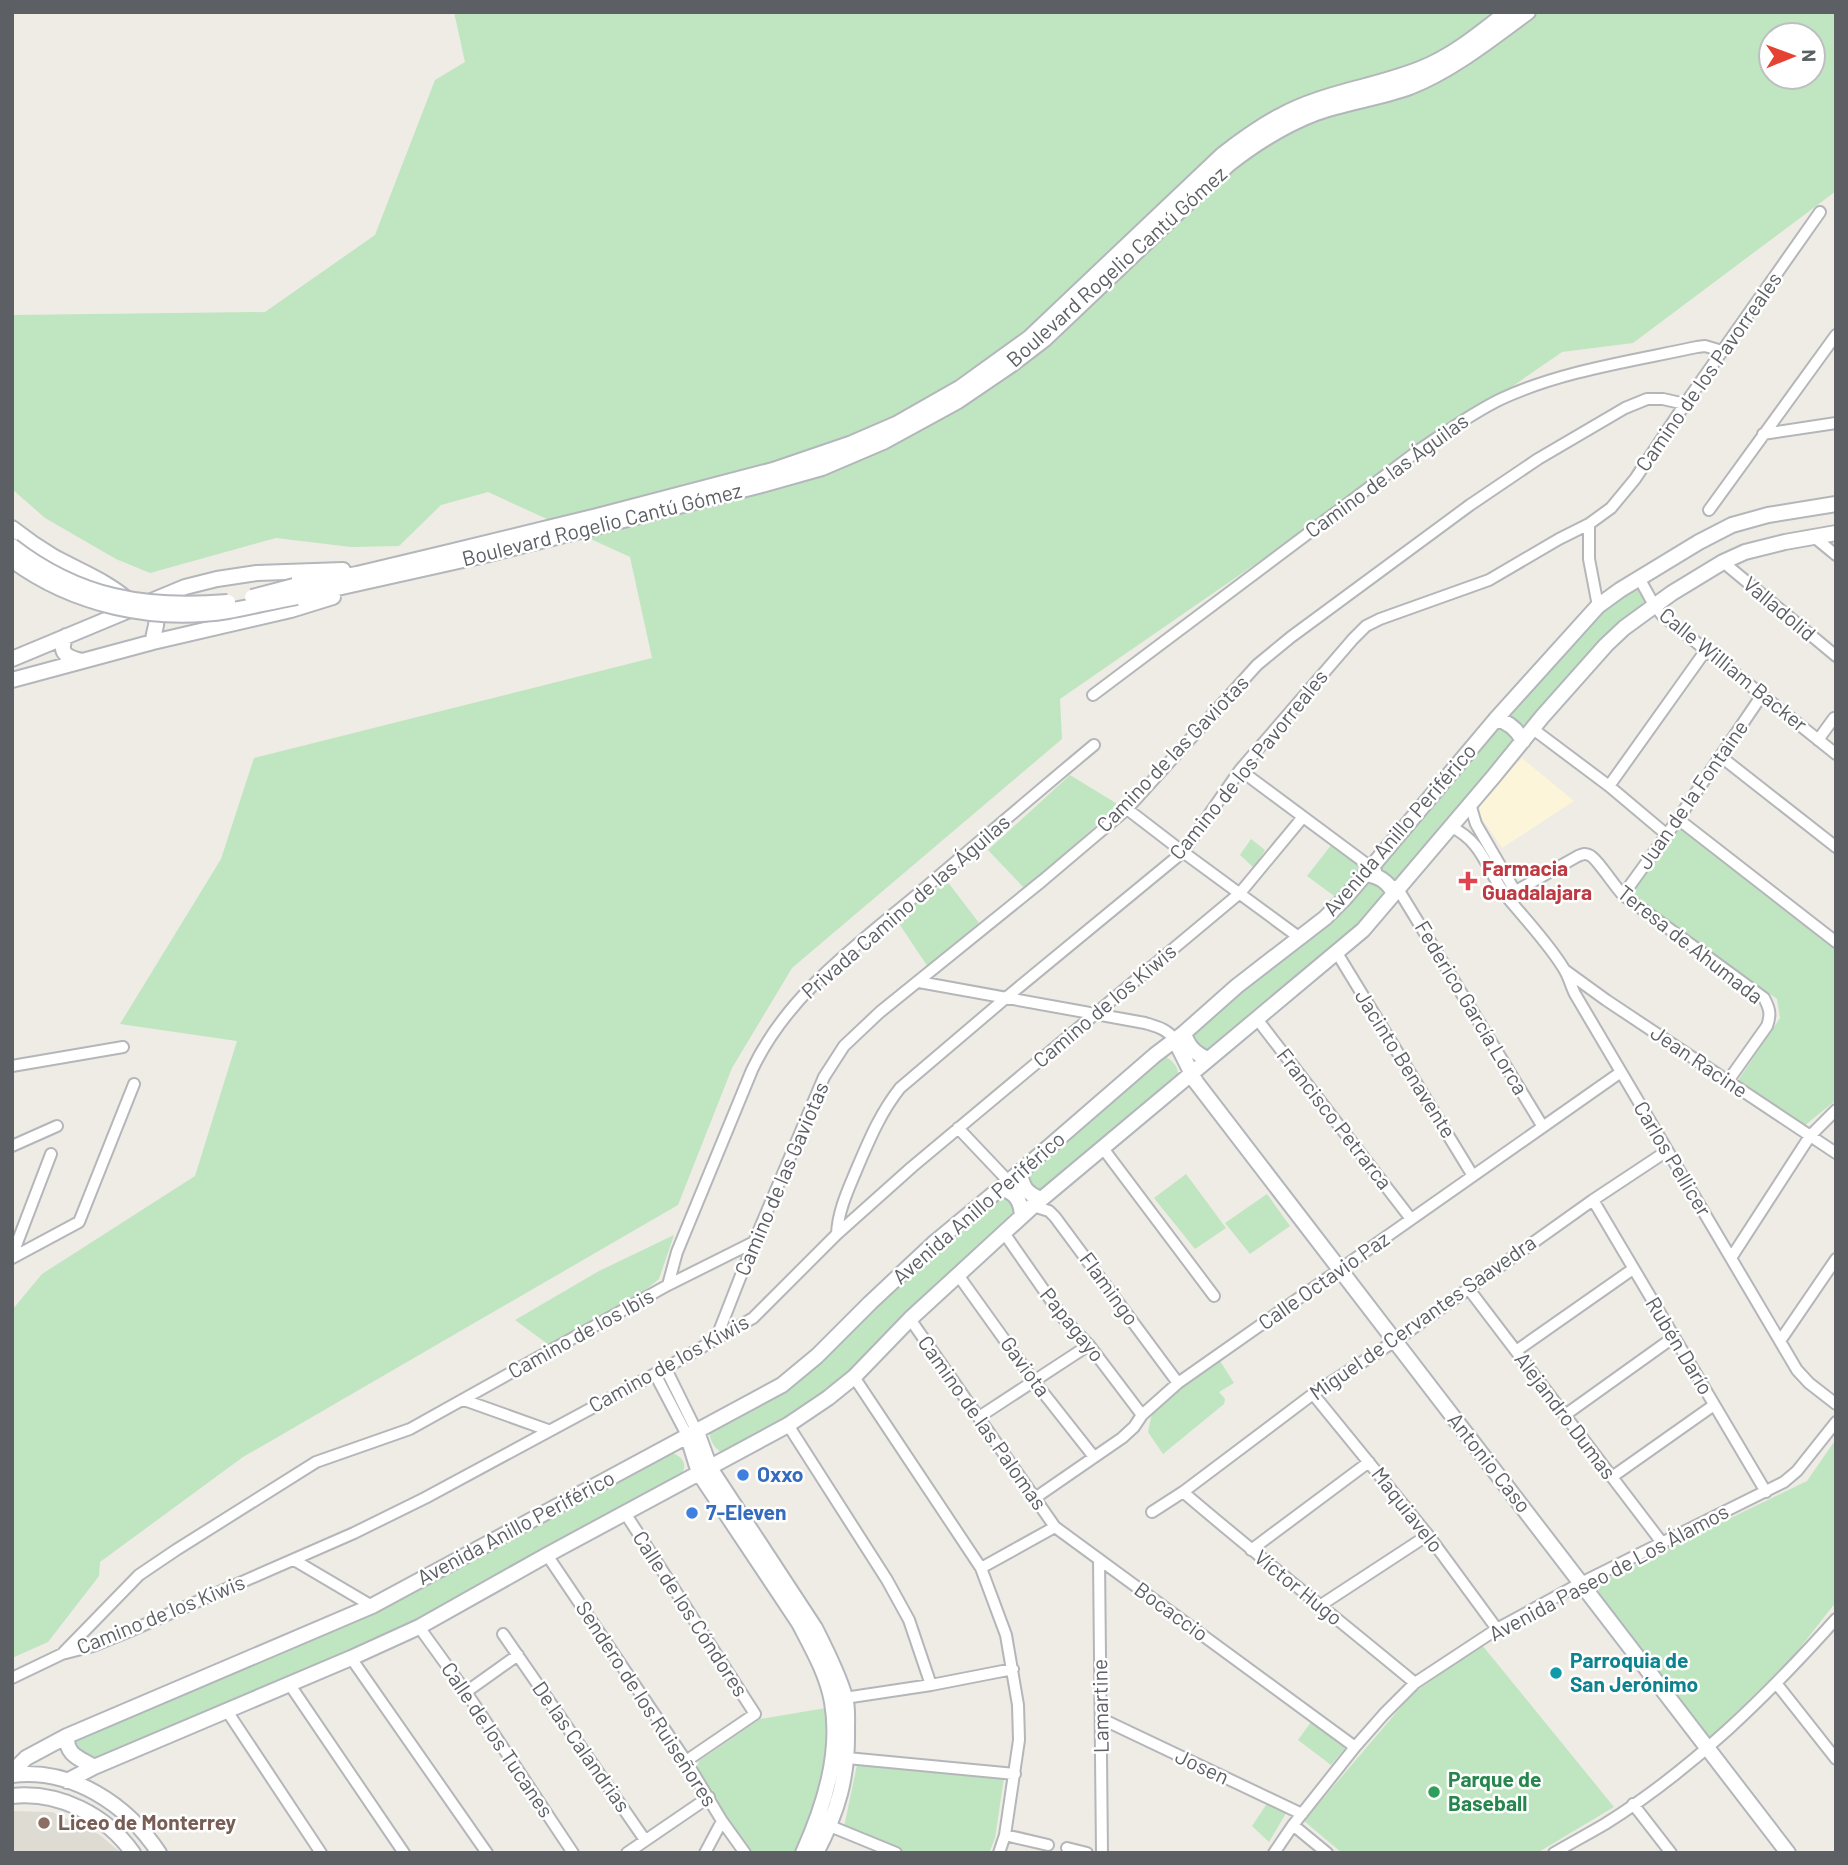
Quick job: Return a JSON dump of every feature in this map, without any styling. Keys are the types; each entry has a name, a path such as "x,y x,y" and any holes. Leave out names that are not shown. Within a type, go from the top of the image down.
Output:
{"street":[{"name":"Boulevard Rogelio Cantú Gómez","path":"12,680 153,642 291,610 332,597 363,578 773,470 852,443 896,424 961,387 1029,338 1222,155 1247,136 1281,115 1316,101 1372,86 1423,68 1456,51 1507,12"},
{"name":"Boulevard Rogelio Cantú Gómez","path":"12,546 52,573 109,595 134,601 184,605 228,602 494,553 821,468 883,442 958,401 1011,365 1045,339 1228,164 1250,147 1283,127 1317,113 1409,87 1442,72 1528,12"},
{"name":"Camino de los Pavorreales","path":"837,1234 847,1192 872,1133 888,1103 900,1088 1183,852 1240,770 1366,626 1489,580 1589,524 1611,508 1635,479 1820,212"},
{"path":"1709,510 1836,335"},
{"name":"Camino de las Águilas","path":"1093,695 1365,491 1472,415 1500,399 1553,379 1697,347 1705,346 1722,351"},
{"name":"Camino de las Gaviotas","path":"716,1339 824,1077 844,1046 880,1012 1127,809 1273,650 1470,505 1538,459 1625,408 1647,399 1685,404"},
{"path":"1763,434 1836,423"},
{"name":"Avenida Anillo Periférico","path":"12,1773 26,1758 67,1736 372,1605 767,1394 798,1373 933,1244 1237,986 1325,918 1371,868 1496,719 1598,606 1699,541 1732,525 1768,515 1836,504"},
{"path":"1589,524 1589,559 1598,606"},
{"path":"12,528 55,557 109,585 140,606 151,608 157,626 153,642"},
{"name":"Avenida Anillo Periférico","path":"67,1781 419,1627 788,1425 828,1398 854,1377 910,1319 1031,1207 1371,922 1522,741 1623,628 1654,605 1723,562 1745,552 1836,533"},
{"path":"1814,537 1836,555"},
{"name":"Boulevard Rogelio Cantú Gómez","path":"12,560 65,590 108,605 140,612 186,615 218,612 296,591"},
{"name":"Valladolid","path":"1723,562 1836,656"},
{"name":"Boulevard Rogelio Cantú Gómez","path":"12,659 185,587 217,579 257,573 338,570 363,578"},
{"name":"Calle William Backer","path":"1639,578 1662,615 1836,754"},
{"path":"66,636 62,646 64,654 82,661"},
{"path":"1609,786 1706,650"},
{"name":"Juan de la Fontaine","path":"1623,895 1762,695"},
{"path":"1508,706 1513,719 1521,726 1533,729 1609,786 1666,834"},
{"path":"1818,740 1835,718"},
{"path":"1496,719 1509,723 1517,730 1522,741"},
{"name":"Privada Camino de las Águilas","path":"668,1285 677,1252 752,1070 790,1010 835,964 1094,745"},
{"path":"1720,756 1836,847"},
{"path":"1240,770 1371,868 1387,883 1398,888"},
{"name":"Carlos Pellicer","path":"1470,804 1480,832 1516,906 1564,969 1575,994 1797,1370 1836,1404"},
{"path":"1127,809 1300,937"},
{"name":"Camino de los Kiwis","path":"12,1678 62,1654 93,1646 130,1631 355,1533 425,1498 753,1318 837,1234 912,1167 1240,893 1303,817"},
{"path":"1678,819 1836,942"},
{"name":"Carlos Pellicer","path":"1451,827 1462,832 1475,845 1511,894"},
{"name":"Teresa de Ahumada","path":"1511,894 1578,856 1591,856 1623,895 1764,998 1770,1017 1767,1026 1728,1081"},
{"name":"Federico García Lorca","path":"1398,888 1544,1127"},
{"name":"Jacinto Benavente","path":"1337,953 1474,1176"},
{"name":"Jean Racine","path":"1564,969 1606,1000 1836,1153"},
{"path":"919,982 1161,1027 1180,1036 1197,1054 1208,1059"},
{"path":"1589,1018 1592,1011 1606,1000"},
{"name":"Francisco Petrarca","path":"1257,1019 1411,1219"},
{"path":"1180,1036 1188,1076"},
{"path":"12,1066 123,1047"},
{"path":"1161,1050 1179,1060 1188,1076"},
{"name":"Calle Octavio Paz","path":"1035,1498 1128,1433 1142,1415 1178,1383 1621,1072"},
{"name":"Antonio Caso","path":"1188,1076 1196,1082 1788,1853"},
{"path":"12,1257 79,1222 134,1084"},
{"path":"1731,1258 1810,1136 1836,1110"},
{"path":"12,1146 57,1126"},
{"path":"958,1128 1008,1190 1020,1202 1031,1207 1031,1195 1024,1189 1020,1172"},
{"path":"1102,1147 1214,1296"},
{"name":"Miguel de Cervantes Saavedra","path":"1152,1512 1183,1492 1313,1394 1395,1341 1593,1200 1667,1151"},
{"path":"12,1257 51,1154"},
{"name":"Rubén Darío","path":"1593,1200 1766,1492"},
{"name":"Flamingo","path":"1031,1207 1049,1211 1055,1217 1178,1383"},
{"name":"Papagayo","path":"1004,1233 1059,1313 1089,1345 1142,1415"},
{"name":"Camino de los Ibis","path":"410,1429 668,1285 754,1242"},
{"path":"1780,1341 1836,1259"},
{"path":"1516,1351 1633,1269"},
{"name":"Gaviota","path":"958,1275 1034,1381 1094,1457"},
{"name":"Alejandro Dumas","path":"1468,1288 1663,1544"},
{"name":"Camino de las Palomas","path":"910,1319 1055,1527"},
{"path":"1565,1416 1674,1337"},
{"path":"979,1418 1089,1345"},
{"path":"660,1371 696,1432 708,1445 706,1470"},
{"path":"854,1377 981,1568 1006,1635 1018,1705 1019,1740 1005,1835 999,1853"},
{"name":"Maquiavelo","path":"1313,1394 1428,1535 1497,1629"},
{"path":"464,1400 548,1430"},
{"path":"1612,1477 1714,1405"},
{"name":"Avenida Paseo de Los Álamos","path":"1274,1853 1355,1747 1415,1683 1497,1629 1581,1583 1784,1482 1797,1471 1836,1422"},
{"path":"788,1425 893,1590 909,1620 930,1685"},
{"name":"Camino de los Kiwis","path":"62,1654 123,1590 167,1556 316,1462 410,1429"},
{"path":"696,1432 706,1470 799,1623 839,1699 847,1708 848,1758 840,1797 830,1826 816,1853"},
{"path":"674,1443 686,1456 706,1470"},
{"path":"1251,1550 1369,1462"},
{"name":"Víctor Hugo","path":"1183,1492 1415,1683"},
{"name":"Calle de los Cóndores","path":"625,1513 755,1714 686,1761"},
{"path":"981,1568 1055,1527"},
{"name":"Bocaccio","path":"1055,1527 1355,1747"},
{"path":"1321,1605 1428,1535"},
{"name":"Sendero de los Ruiseñores","path":"547,1555 745,1853"},
{"name":"Lamartine","path":"1099,1559 1102,1853"},
{"path":"294,1560 372,1605"},
{"path":"1553,1853 1606,1823 1708,1748 1776,1683 1836,1619"},
{"name":"Calle de los Tucanes","path":"419,1627 466,1692 573,1853"},
{"name":"De las Calandrias","path":"503,1634 645,1840"},
{"path":"466,1692 518,1655"},
{"path":"351,1658 487,1853"},
{"path":"839,1699 1013,1670"},
{"path":"1776,1683 1836,1759"},
{"path":"289,1685 404,1853"},
{"path":"803,1853 829,1785 839,1699"},
{"path":"227,1712 321,1853"},
{"name":"Josen","path":"1102,1719 1302,1814"},
{"path":"67,1736 68,1748 73,1755 94,1767"},
{"path":"848,1758 1015,1774"},
{"path":"12,1773 40,1774 89,1788 116,1805 138,1826 159,1853"},
{"path":"12,1796 60,1800 80,1808 105,1822 125,1841 133,1853"},
{"path":"627,1853 709,1797"},
{"path":"1633,1804 1671,1853"},
{"path":"705,1853 722,1821"},
{"path":"1293,1825 1327,1853"},
{"path":"830,1826 896,1853"},
{"path":"1005,1835 1048,1844"},
{"path":"1067,1848 1087,1853"}],"shaded area":[{"path":"1522,758 1574,801 1502,848 1479,814 1480,803"},
{"name":"Liceo de Monterrey","path":"12,1811 52,1812 100,1835 121,1853 12,1853"}],"green space":[{"path":"454,12 1836,12 1836,191 1633,343 1562,352 1060,699 1062,739 792,968 732,1068 678,1205 243,1457 100,1562 99,1576 48,1642 12,1658 12,1310 42,1274 195,1176 237,1041 120,1024 221,859 254,758 652,658 630,557 488,492 441,505 399,546 351,547 276,538 150,573 116,559 45,518 12,489 12,315 265,312 375,235 435,80 465,62"},
{"path":"1637,589 1646,603 1619,624 1360,927 1206,1052 1189,1038 1198,1025 1293,947 1556,656 1603,610"},
{"path":"1070,775 1119,805 1025,889 988,850"},
{"path":"1680,826 1836,950 1836,1100 1803,1127 1737,1082 1780,1018 1777,999 1631,895"},
{"path":"1251,839 1265,850 1254,868 1240,855"},
{"path":"1332,844 1360,867 1337,898 1307,876"},
{"path":"947,881 979,923 928,967 896,919"},
{"path":"1164,1056 1177,1068 1177,1078 1039,1194 1027,1181 1028,1169 1159,1057"},
{"path":"1186,1174 1226,1228 1195,1249 1154,1198"},
{"path":"1267,1194 1290,1226 1250,1254 1225,1223"},
{"path":"1002,1196 1013,1202 1014,1216 826,1396 724,1454 717,1449 710,1436 710,1427 794,1383 910,1271"},
{"path":"674,1235 659,1279 621,1310 549,1345 515,1320 599,1271"},
{"path":"1220,1361 1234,1383 1219,1392 1225,1399 1224,1404 1163,1454 1148,1432 1152,1413 1183,1386"},
{"path":"1836,1439 1836,1602 1788,1663 1709,1740 1590,1586 1807,1481"},
{"path":"671,1452 684,1463 684,1470 678,1479 392,1634 98,1760 82,1757 71,1739 361,1616"},
{"path":"1482,1645 1614,1807 1537,1853 1342,1853 1304,1821 1412,1694"},
{"path":"826,1708 823,1779 815,1809 801,1840 794,1853 750,1853 696,1770 699,1761 760,1719"},
{"path":"1311,1722 1345,1748 1331,1765 1298,1740"},
{"path":"857,1765 1004,1778 995,1838 989,1853 905,1853 844,1827"},
{"path":"1268,1802 1288,1810 1269,1842 1252,1826"}],"place":[{"name":"Farmacia Guadalajara","path":"1468,881"},
{"name":"Oxxo","path":"743,1475"},
{"name":"7-Eleven","path":"692,1513"},
{"name":"Parroquia de San Jerónimo","path":"1556,1673"},
{"name":"Parque de Baseball","path":"1434,1792"},
{"name":"Liceo de Monterrey","path":"44,1823"}]}
